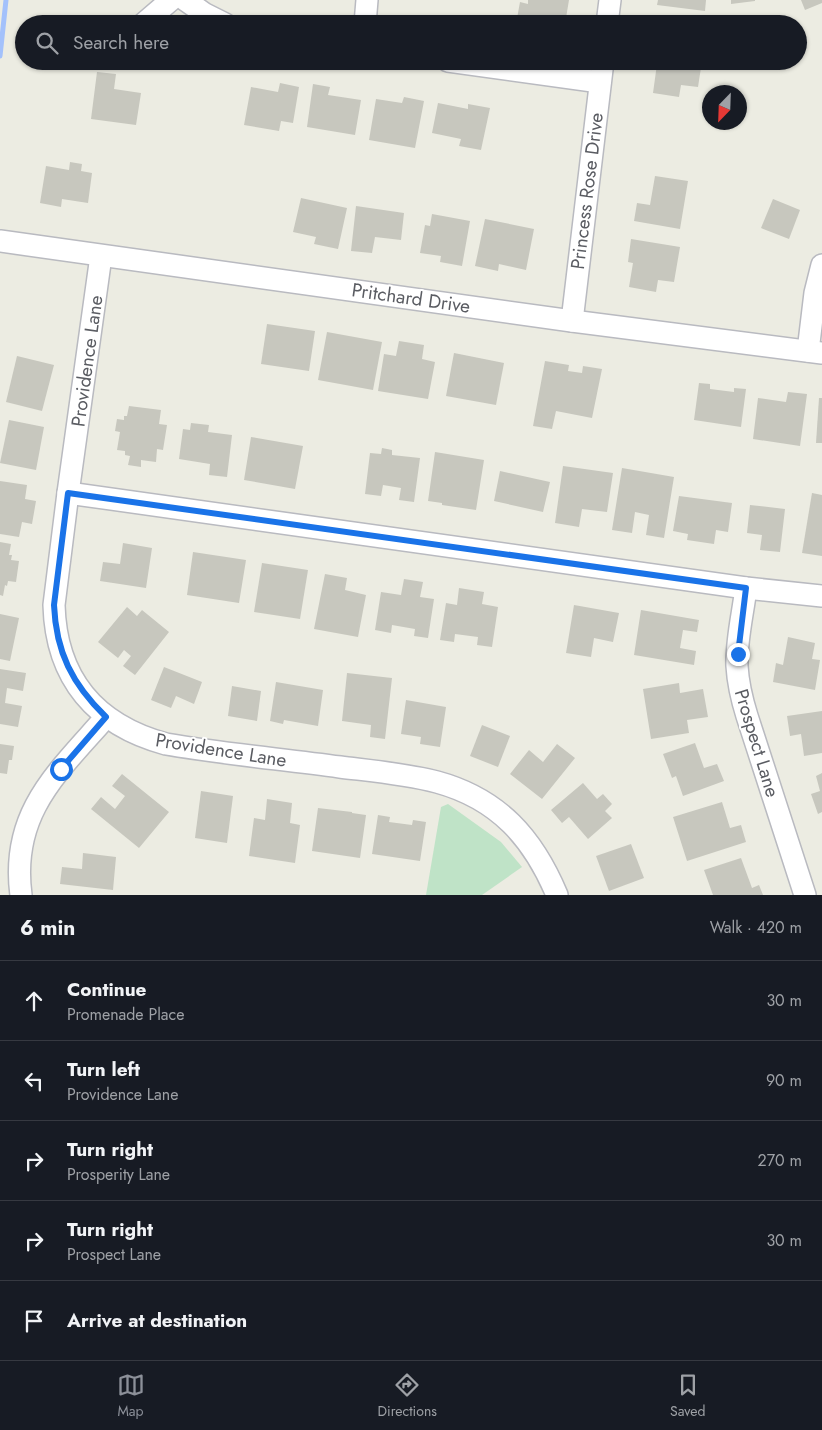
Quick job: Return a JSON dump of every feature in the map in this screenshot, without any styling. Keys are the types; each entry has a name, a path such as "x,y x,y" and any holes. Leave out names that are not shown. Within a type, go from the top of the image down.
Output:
{"street":[{"path":"154,15 171,0"},
{"path":"185,0 207,15"},
{"path":"365,15 367,0"},
{"path":"608,15 610,0"},
{"path":"574,70 602,72"},
{"name":"Princess Rose Drive","path":"572,321 602,72"},
{"name":"Pritchard Drive","path":"0,242 572,321 815,352"},
{"name":"Providence Lane","path":"102,256 54,605 61,653 75,682 106,717 134,734 166,744 395,774 437,782 455,788 491,807 509,820 542,862 557,895"},
{"path":"815,352 815,293 822,265"},
{"path":"68,493 746,588 822,596"},
{"name":"Prospect Lane","path":"746,588 737,666 740,691 805,895"},
{"path":"21,895 18,867 24,832 31,814 61,769 106,717"}],"green space":[{"path":"448,804 501,842 522,867 482,895 426,895 441,807"}],"building":[{"path":"528,0 569,0 566,15 518,15 520,2 528,4"},
{"path":"658,0 706,0 705,11 657,5"},
{"path":"731,0 755,0 755,1 731,4"},
{"path":"801,0 822,0 822,3 805,10"},
{"path":"656,70 701,70 698,87 681,85 679,97 653,93"},
{"path":"97,72 116,74 114,89 141,93 136,125 91,119"},
{"path":"280,83 299,87 293,123 281,121 279,131 244,125 251,87 278,92"},
{"path":"313,84 330,87 328,95 361,100 355,135 307,127"},
{"path":"404,97 424,101 415,148 369,140 376,99 402,103"},
{"path":"438,103 468,109 468,104 490,108 481,150 459,146 461,139 432,133"},
{"path":"70,162 82,164 81,171 92,173 88,203 62,199 61,207 40,203 46,166 69,170"},
{"path":"655,176 688,181 680,229 634,221 637,203 650,205"},
{"path":"301,198 347,208 338,249 314,244 316,237 293,232"},
{"path":"773,199 800,210 789,239 761,228"},
{"path":"356,206 404,213 401,240 375,237 372,253 351,251"},
{"path":"432,214 470,221 462,266 440,262 441,256 420,253 425,225 430,226"},
{"path":"485,219 534,229 526,270 499,264 498,271 475,266"},
{"path":"631,239 680,247 674,282 658,280 656,292 629,287 633,263 628,262"},
{"path":"267,324 315,331 309,371 261,364"},
{"path":"327,332 382,342 373,390 318,380"},
{"path":"399,341 424,345 422,359 435,362 428,399 378,391 384,354 396,356"},
{"path":"454,353 504,363 496,405 446,396"},
{"path":"17,356 54,365 42,411 6,402"},
{"path":"545,361 569,365 568,371 582,373 583,366 602,369 592,418 556,411 552,429 533,426"},
{"path":"699,383 710,384 710,389 734,392 734,388 746,389 741,427 694,420"},
{"path":"788,392 807,394 800,446 753,439 758,398 786,402"},
{"path":"819,398 822,398 822,443 816,443"},
{"path":"129,406 161,410 159,424 167,425 163,450 157,449 156,462 141,460 141,467 128,465 130,456 125,455 125,451 117,450 120,432 115,431 117,419 124,420"},
{"path":"9,420 44,427 36,470 0,463"},
{"path":"191,423 209,425 208,432 232,435 227,477 209,475 210,464 179,459 183,429 190,430"},
{"path":"251,437 303,446 295,489 244,480"},
{"path":"382,448 392,450 392,455 420,458 414,502 399,500 401,488 383,485 381,496 365,494 370,453 381,454"},
{"path":"435,452 484,460 476,510 428,501"},
{"path":"563,466 613,473 607,512 582,509 579,527 555,523"},
{"path":"622,468 674,477 664,538 646,535 649,515 635,512 632,533 612,530"},
{"path":"500,471 550,482 543,512 494,501"},
{"path":"0,481 27,485 25,499 36,501 32,524 22,522 19,537 0,534"},
{"path":"812,493 822,495 822,556 802,553"},
{"path":"679,496 732,503 728,532 716,530 714,544 687,540 688,534 673,531"},
{"path":"750,505 785,509 780,552 760,550 762,535 747,533"},
{"path":"0,542 11,544 9,555 12,555 11,560 19,561 16,582 8,581 7,586 5,585 3,596 0,595"},
{"path":"123,543 152,548 146,588 100,581 103,562 120,564"},
{"path":"193,552 246,560 239,603 187,595"},
{"path":"262,563 308,570 300,619 254,612"},
{"path":"325,574 347,578 345,590 366,595 358,637 314,629"},
{"path":"404,579 423,582 420,597 434,599 428,638 414,636 415,629 392,625 391,633 375,630 381,592 401,595"},
{"path":"459,588 484,592 482,604 498,607 492,647 477,645 478,637 455,634 454,642 440,640 446,603 457,605"},
{"path":"574,605 619,613 613,642 594,638 591,657 566,653"},
{"path":"127,607 137,616 142,610 169,632 135,675 123,666 131,656 124,650 118,658 98,642"},
{"path":"641,610 699,620 697,632 683,630 680,648 696,651 694,665 634,655"},
{"path":"0,614 19,618 10,661 0,659"},
{"path":"788,637 815,643 812,659 820,660 815,690 773,682 776,663 783,665"},
{"path":"164,667 202,682 194,704 176,696 171,708 151,700"},
{"path":"0,669 26,673 23,691 7,688 5,703 22,706 18,727 0,724"},
{"path":"347,673 392,678 385,739 370,737 371,725 342,721"},
{"path":"276,682 323,690 318,726 284,720 283,724 270,721"},
{"path":"679,683 680,693 703,689 708,717 687,720 689,733 651,739 643,689"},
{"path":"232,686 261,691 257,721 228,716"},
{"path":"406,700 446,707 440,747 420,744 421,737 401,734"},
{"path":"822,711 822,753 804,756 801,734 790,736 787,716"},
{"path":"482,725 510,736 498,767 470,756"},
{"path":"695,743 704,768 717,764 724,781 683,796 676,776 672,778 663,754"},
{"path":"0,744 14,746 7,774 0,773"},
{"path":"557,744 575,758 542,799 510,774 529,750 543,762"},
{"path":"822,773 822,812 818,814 811,794 820,791 816,776"},
{"path":"122,774 169,812 139,848 91,809 101,797 115,809 125,796 112,786"},
{"path":"583,783 597,799 603,794 612,804 605,811 612,818 588,839 569,817 562,823 551,810"},
{"path":"201,791 233,796 227,843 195,838"},
{"path":"267,799 292,803 290,823 300,825 295,863 249,856 254,818 265,820"},
{"path":"722,802 730,828 741,825 746,842 687,861 673,817"},
{"path":"318,808 366,815 360,858 312,851"},
{"path":"378,815 390,817 389,822 412,825 413,820 426,822 420,861 372,854"},
{"path":"631,844 644,878 609,891 596,856"},
{"path":"83,853 116,857 113,890 60,884 62,867 82,869"},
{"path":"741,858 752,888 759,885 763,895 713,895 704,870"}],"waterway":[{"path":"0,56 6,0"}],"route":[{"path":"61,769 106,717 84,695 75,682 61,653 55,622 54,605 68,493 746,588 738,654"}]}
